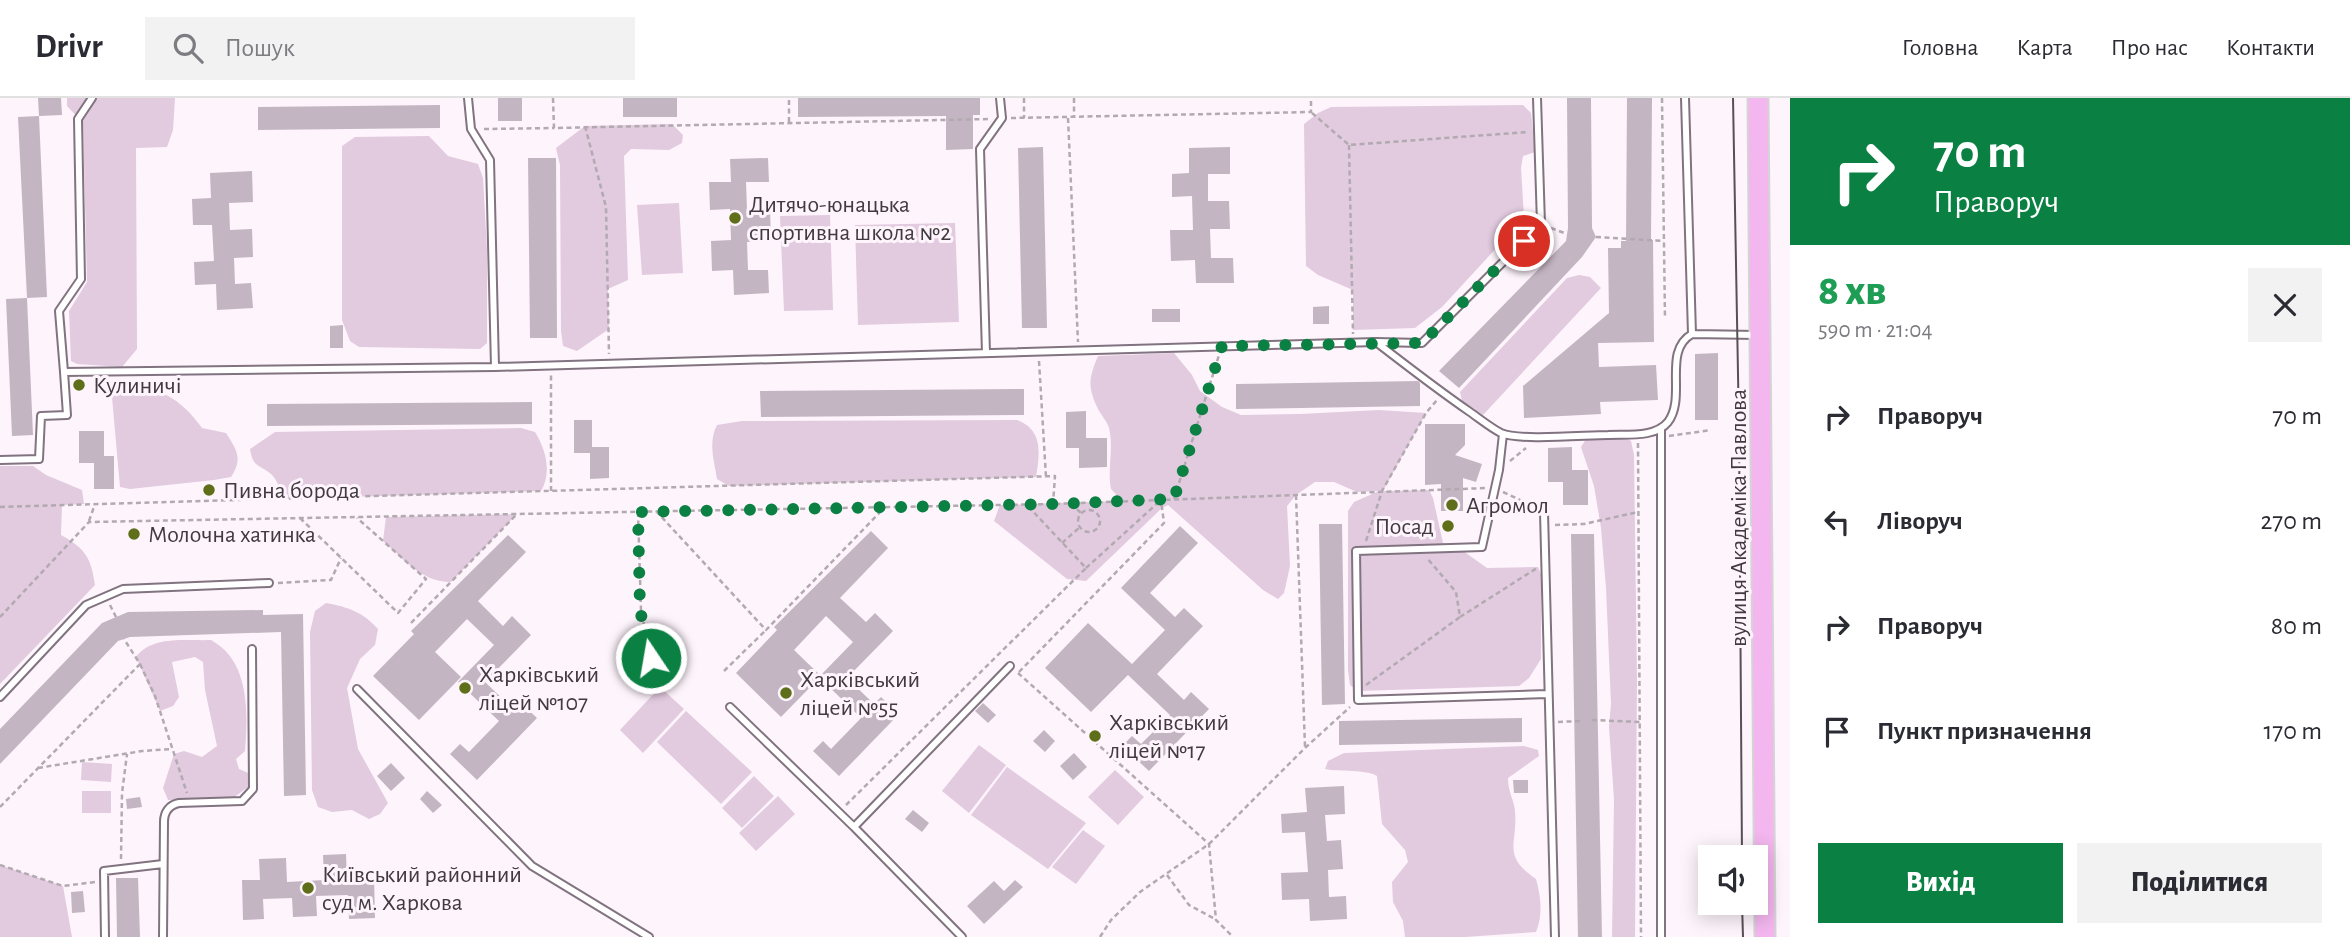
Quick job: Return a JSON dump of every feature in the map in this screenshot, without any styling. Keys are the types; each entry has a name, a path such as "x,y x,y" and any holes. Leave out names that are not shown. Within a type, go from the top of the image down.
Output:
{"main road":[{"name":"вулиця Академіка Павлова","path":"1758,98 1765,937"}],"lane":[{"path":"0,460 39,459 41,416 67,415 59,311 81,279 78,119 92,98"},
{"path":"468,98 471,129 490,160 495,368"},
{"path":"986,353 980,149 1002,118 1000,98"},
{"path":"64,372 495,368 1078,349 1422,343 1541,224 1537,98"},
{"path":"1685,98 1692,334"},
{"path":"1661,937 1661,434 1674,408 1679,347 1684,339 1692,334 1761,335"},
{"path":"1376,342 1442,393 1503,434 1661,434"},
{"path":"1503,434 1499,470 1482,547 1356,551 1358,700 1547,694"},
{"path":"1544,512 1555,937"},
{"path":"0,697 86,605 123,589 269,583"},
{"path":"163,937 166,812 174,804 237,802 247,798 253,789 252,649"},
{"path":"854,827 1010,666"},
{"path":"357,689 532,866 649,937"},
{"path":"730,707 962,937"},
{"path":"105,937 104,871 163,864"}],"path":[{"path":"553,98 554,128"},
{"path":"789,98 789,122"},
{"path":"1024,98 1024,118"},
{"path":"1074,98 1074,117"},
{"path":"1311,98 1311,112"},
{"path":"1662,98 1665,319"},
{"path":"471,129 1311,112 1349,145 1538,131"},
{"path":"1068,117 1078,349"},
{"path":"585,126 606,207 610,364"},
{"path":"1349,145 1353,343"},
{"path":"1541,224 1567,234"},
{"path":"1595,237 1664,241"},
{"path":"1174,499 1222,346"},
{"path":"1039,352 1046,477"},
{"path":"551,366 551,491"},
{"path":"1363,550 1382,491 1426,413 1442,393"},
{"path":"1661,434 1711,430"},
{"path":"1638,434 1641,937"},
{"path":"1499,470 1539,436"},
{"path":"0,507 1055,476 1053,504"},
{"path":"89,522 1027,505 1495,488 1544,512"},
{"path":"1296,495 1305,748"},
{"path":"839,813 1086,568 1161,500"},
{"path":"1018,673 1164,523 1161,500"},
{"path":"1071,503 1081,513"},
{"path":"0,617 89,522 95,504"},
{"path":"1027,505 1086,568"},
{"path":"724,671 885,507"},
{"path":"1095,511 1100,516 1101,524 1097,530 1090,533 1080,527 1078,520 1081,513 1095,511"},
{"path":"638,512 640,610 651,658 661,672"},
{"path":"656,512 766,630"},
{"path":"1545,525 1584,524 1639,512"},
{"path":"411,623 517,514"},
{"path":"300,518 398,613 426,579 356,517"},
{"path":"1062,543 1080,527"},
{"path":"1419,549 1456,592 1460,617"},
{"path":"269,583 331,580 341,558"},
{"path":"1358,691 1460,617 1545,563"},
{"path":"106,597 116,617"},
{"path":"124,639 140,664 155,696 190,802"},
{"path":"0,807 140,664"},
{"path":"1010,666 1209,844 1216,920"},
{"path":"1100,937 1111,920 1140,892 1209,844 1305,748 1358,700"},
{"path":"1592,720 1640,722"},
{"path":"1548,723 1580,721"},
{"path":"38,768 128,753 172,749"},
{"path":"121,869 122,793 128,753"},
{"path":"0,864 63,886 104,881"},
{"path":"1167,875 1189,905 1216,920 1233,937"}],"shaded area":[{"path":"67,98 175,98 173,130 167,147 136,148 137,349 122,367 77,364 71,361 69,311 87,282 83,123 67,106"},
{"path":"1523,105 1531,113 1535,152 1523,156 1521,168 1524,218 1442,307 1415,328 1353,330 1353,290 1318,275 1306,266 1304,124 1331,107"},
{"path":"672,124 683,135 682,143 669,150 631,149 624,156 628,280 608,289 609,329 577,351 563,346 560,165 556,148 585,126"},
{"path":"429,136 448,156 478,164 483,178 487,250 487,343 480,349 359,347 350,341 342,320 342,146 355,137"},
{"path":"679,203 683,273 642,275 637,205"},
{"path":"830,215 833,310 784,311 780,216"},
{"path":"955,223 959,322 858,325 855,225"},
{"path":"1579,275 1590,277 1601,288 1483,415 1462,401 1460,392 1567,278"},
{"path":"1174,353 1192,375 1200,391 1222,407 1241,415 1379,410 1426,413 1383,491 1429,490 1443,543 1459,548 1487,568 1538,567 1541,574 1541,659 1529,678 1519,686 1358,691 1350,685 1348,511 1354,502 1379,491 1357,492 1334,482 1315,482 1296,495 1287,506 1290,566 1284,593 1278,599 1263,590 1168,505 1086,581 1067,579 994,521 1000,505 1115,501 1116,494 1111,489 1110,481 1109,428 1098,409 1091,388 1091,376 1098,356"},
{"path":"124,380 168,396 194,417 202,428 226,433 238,460 231,477 130,489 120,487 111,386"},
{"path":"1017,420 1032,430 1038,443 1036,477 729,486 717,479 712,451 717,425 742,421"},
{"path":"521,428 535,432 545,454 547,469 541,491 285,499 273,476 255,463 250,449 275,432"},
{"path":"1627,438 1631,441 1634,455 1637,679 1635,937 1612,937 1614,799 1609,727 1611,704 1606,588 1594,486 1581,447 1586,439"},
{"path":"0,466 33,466 46,475 82,490 84,504 62,505 61,535 86,555 95,585 0,684"},
{"path":"517,514 451,582 422,574 383,541 386,517"},
{"path":"326,603 355,611 378,629 375,645 360,659 347,688 358,749 388,803 380,814 369,819 352,810 332,812 318,807 312,790 310,632 315,611"},
{"path":"211,640 224,649 233,661 244,689 245,751 236,759 239,769 248,773 248,787 233,798 168,800 163,788 174,754 184,751 202,757 217,746 205,690 203,662 195,657 172,662 179,697 173,706 160,711 136,657 151,645 160,642"},
{"path":"660,687 684,709 643,753 620,730"},
{"path":"686,711 752,772 721,804 657,742"},
{"path":"979,745 1006,765 969,813 942,791"},
{"path":"1524,746 1538,750 1539,756 1508,778 1508,783 1515,811 1513,849 1518,863 1536,879 1539,892 1540,913 1536,932 1465,937 1405,937 1403,921 1393,902 1392,882 1408,862 1405,850 1382,824 1377,776 1366,772 1325,769 1328,761 1344,753"},
{"path":"82,762 112,764 111,782 81,780"},
{"path":"1007,767 1086,823 1048,869 971,815"},
{"path":"1115,770 1144,797 1118,825 1088,797"},
{"path":"754,776 774,796 742,828 722,808"},
{"path":"82,791 111,791 111,813 82,813"},
{"path":"778,796 795,814 756,851 739,833"},
{"path":"1083,830 1105,846 1076,884 1052,867"},
{"path":"0,865 63,886 72,937 0,937"}],"building":[{"path":"38,98 61,98 62,115 39,116"},
{"path":"498,98 522,98 522,121 498,121"},
{"path":"623,98 677,98 677,117 623,117"},
{"path":"798,98 980,98 980,115 973,115 973,149 946,150 946,116 798,117"},
{"path":"1567,98 1591,98 1592,228 1596,237 1582,257 1459,388 1439,371 1566,241"},
{"path":"1627,98 1652,98 1651,240 1654,342 1598,343 1599,367 1656,365 1658,400 1600,402 1601,414 1524,418 1523,386 1609,313 1608,248 1621,248 1621,241 1626,241"},
{"path":"440,105 440,128 258,130 258,107"},
{"path":"39,116 47,297 27,298 18,117"},
{"path":"1043,147 1047,328 1022,328 1018,148"},
{"path":"1230,147 1230,174 1208,174 1208,201 1229,201 1230,229 1210,229 1211,258 1233,258 1234,283 1196,283 1195,260 1171,261 1170,230 1193,230 1192,196 1172,197 1172,174 1189,173 1189,148"},
{"path":"528,158 556,158 557,338 530,338"},
{"path":"768,158 769,182 746,182 747,210 770,209 771,241 747,242 748,270 768,270 769,293 734,295 733,270 712,271 711,241 731,240 730,209 710,210 709,182 731,182 730,159"},
{"path":"252,171 253,202 229,203 230,230 252,229 253,257 234,258 235,284 251,283 253,308 217,310 216,284 195,285 194,262 214,261 212,225 193,225 192,199 211,198 210,173"},
{"path":"27,298 33,435 12,436 6,299"},
{"path":"1329,306 1329,324 1313,324 1313,307"},
{"path":"1152,309 1180,309 1180,322 1152,322"},
{"path":"343,325 343,348 330,348 330,326"},
{"path":"1718,353 1718,420 1695,420 1695,354"},
{"path":"1418,381 1420,406 1236,409 1236,384"},
{"path":"1024,389 1024,415 761,417 760,391"},
{"path":"532,402 532,424 267,426 267,404"},
{"path":"1086,411 1086,438 1107,438 1107,467 1079,468 1079,448 1066,448 1066,412"},
{"path":"574,420 592,420 592,447 609,447 609,478 590,479 590,453 574,453"},
{"path":"1425,424 1465,424 1465,445 1455,455 1482,464 1476,482 1463,478 1463,511 1441,511 1441,484 1425,485"},
{"path":"79,431 104,431 104,456 114,456 114,489 94,489 94,463 79,463"},
{"path":"1572,447 1572,470 1588,470 1588,505 1563,505 1563,482 1548,482 1548,448"},
{"path":"1319,524 1342,524 1345,704 1322,705"},
{"path":"1180,526 1198,543 1150,593 1175,617 1184,608 1203,626 1157,674 1184,700 1191,692 1209,709 1149,771 1122,746 1132,736 1141,744 1170,715 1128,675 1091,712 1045,668 1088,623 1132,664 1165,630 1121,588"},
{"path":"871,531 888,548 840,598 866,622 875,613 893,631 847,678 874,704 881,697 899,714 839,776 813,751 823,741 831,749 861,718 820,678 781,717 736,673 777,630 774,627","holes":["826,616 853,642 820,675 794,650"]},
{"path":"1571,534 1594,534 1602,937 1578,937"},
{"path":"508,535 526,552 478,601 503,626 512,616 531,635 485,682 512,708 519,701 537,718 477,780 450,754 460,744 469,752 499,721 458,682 494,645 467,619 435,652 461,677 419,720 373,676 414,634 411,631"},
{"path":"263,610 263,615 303,614 306,795 284,796 281,632 130,637 118,641 0,764 0,729 102,623 128,612"},
{"path":"983,703 996,715 988,723 975,711"},
{"path":"1522,718 1522,742 1339,745 1339,721"},
{"path":"1044,730 1055,741 1045,752 1033,741"},
{"path":"1074,753 1087,767 1073,780 1060,766"},
{"path":"391,763 405,778 391,791 377,776"},
{"path":"1513,780 1528,780 1528,793 1514,793"},
{"path":"1344,786 1345,814 1325,815 1327,841 1341,840 1343,869 1328,870 1329,897 1346,896 1347,919 1310,921 1309,899 1282,900 1281,873 1308,872 1305,832 1282,833 1281,814 1307,812 1305,788"},
{"path":"427,791 442,805 433,813 420,799"},
{"path":"140,797 142,807 127,809 126,799"},
{"path":"913,810 929,823 922,832 905,819"},
{"name":"Київський районний суд м. Харкова","path":"346,854 347,878 374,877 375,918 349,919 348,895 316,896 317,916 293,917 292,898 263,899 264,919 243,920 242,880 260,880 259,859 286,858 287,882 324,880 323,855"},
{"path":"116,878 138,878 140,937 117,937"},
{"path":"1015,880 1023,887 984,924 967,906 994,881 1004,891"},
{"path":"83,891 85,912 72,913 71,892"}],"tram line":[{"path":"1733,98 1742,845"},
{"path":"1742,915 1743,937"}],"place":[{"name":"Дитячо-юнацька спортивна школа №2","path":"735,218"},
{"name":"Кулиничі","path":"79,385"},
{"name":"Пивна борода","path":"209,490"},
{"name":"Агромол","path":"1452,505"},
{"name":"Посад","path":"1448,526"},
{"name":"Молочна хатинка","path":"134,534"},
{"name":"Харківський ліцей №107","path":"465,688"},
{"name":"Харківський ліцей №55","path":"786,693"},
{"name":"Харківський ліцей №17","path":"1095,736"},
{"name":"Київський районний суд м. Харкова","path":"308,888"}],"route":[{"path":"651,658 640,610 638,512 1174,499 1222,346 1422,343 1524,241"}]}
